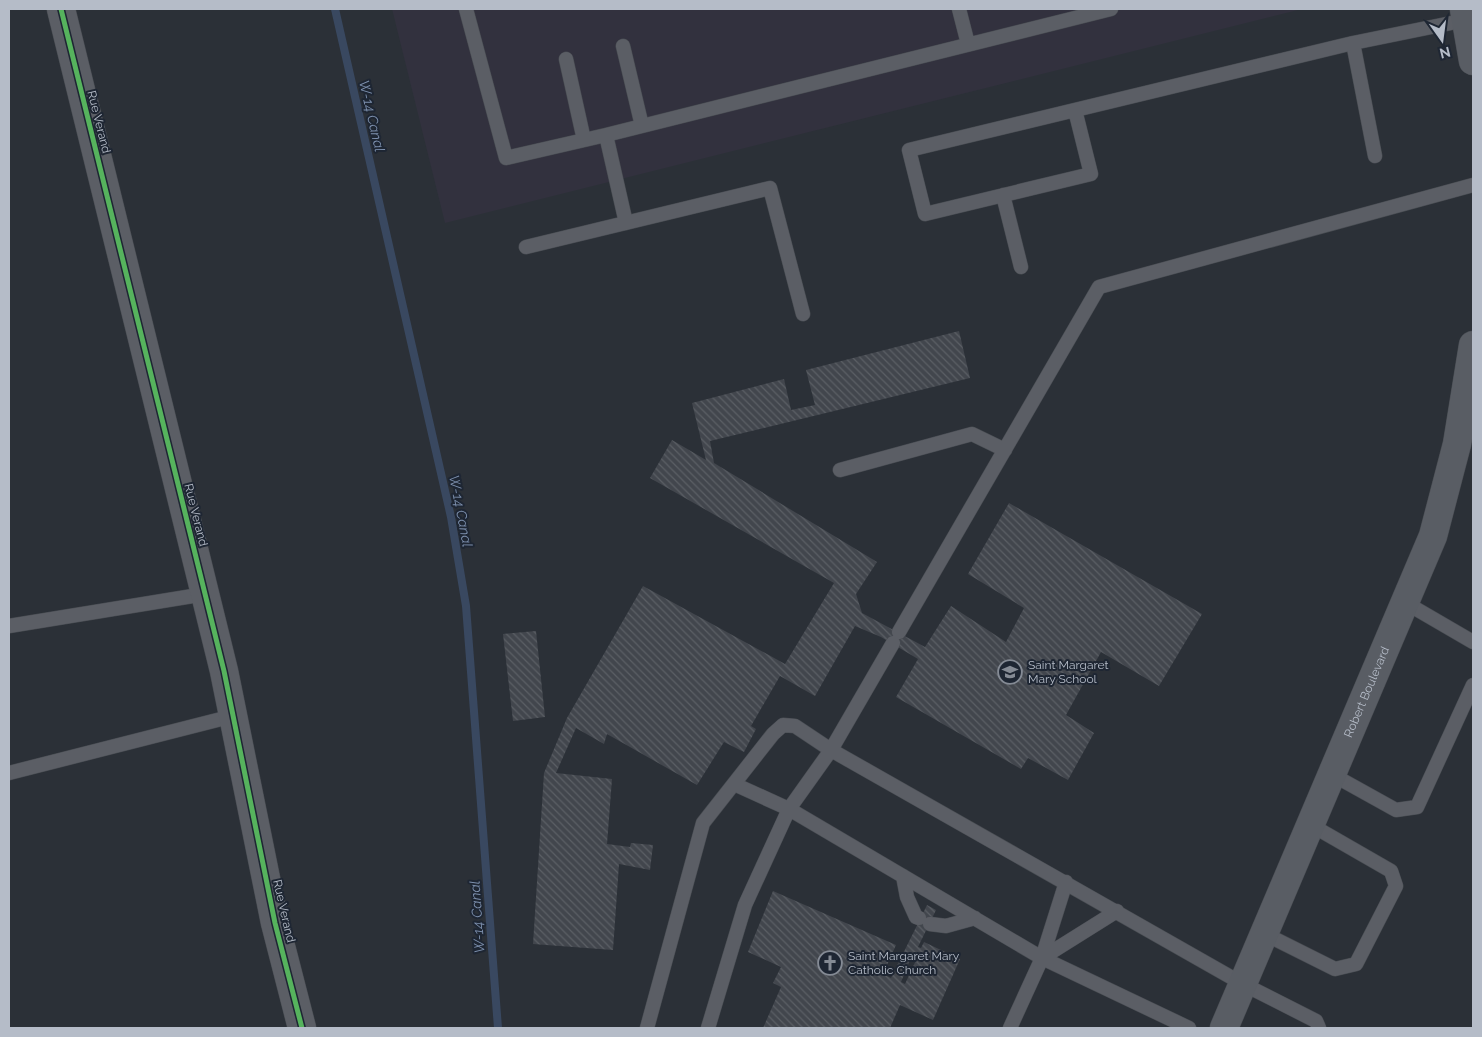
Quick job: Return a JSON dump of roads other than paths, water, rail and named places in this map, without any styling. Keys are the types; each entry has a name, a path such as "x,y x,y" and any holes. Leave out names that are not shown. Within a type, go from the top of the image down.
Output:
{"main road":[{"path":"1465,14 1473,61"},
{"name":"Robert Boulevard","path":"1224,1028 1433,536 1457,444 1473,345"}],"street":[{"name":"Rue Verand","path":"62,9 205,594 233,716 275,923 302,1028"}],"lane":[{"path":"466,9 506,158 606,135 1111,9"},
{"path":"958,9 968,44"},
{"path":"1075,110 1091,174 925,214 910,150 1075,110 1353,43 1465,14"},
{"path":"1353,43 1375,156"},
{"path":"623,46 642,126"},
{"path":"566,59 584,140"},
{"path":"606,135 626,223"},
{"path":"708,1028 745,905 789,809 831,750 1100,287 1473,185"},
{"path":"526,247 770,188 803,314"},
{"path":"1003,195 1021,267"},
{"path":"840,470 972,434 1005,450"},
{"path":"9,626 205,594"},
{"path":"1406,603 1473,642"},
{"path":"1333,775 1396,810 1417,807 1473,685"},
{"path":"9,773 233,716"},
{"path":"647,1028 703,823 773,734 783,725 795,726 831,750 1243,984 1316,1021 1318,1028"},
{"path":"734,784 789,809 1042,958 1189,1028"},
{"path":"1265,934 1335,969 1356,964 1396,886 1391,871 1311,825"},
{"path":"903,876 907,897 916,917 924,921 946,926 975,918"},
{"path":"1010,1028 1042,958 1066,882"},
{"path":"1042,958 1117,911"}],"waterway":[{"name":"W-14 Canal","path":"335,9 451,517 466,606 498,1028"}],"place":[{"name":"Saint Margaret Mary School","path":"1010,672"},
{"name":"Saint Margaret Mary Catholic Church","path":"830,963"}]}
